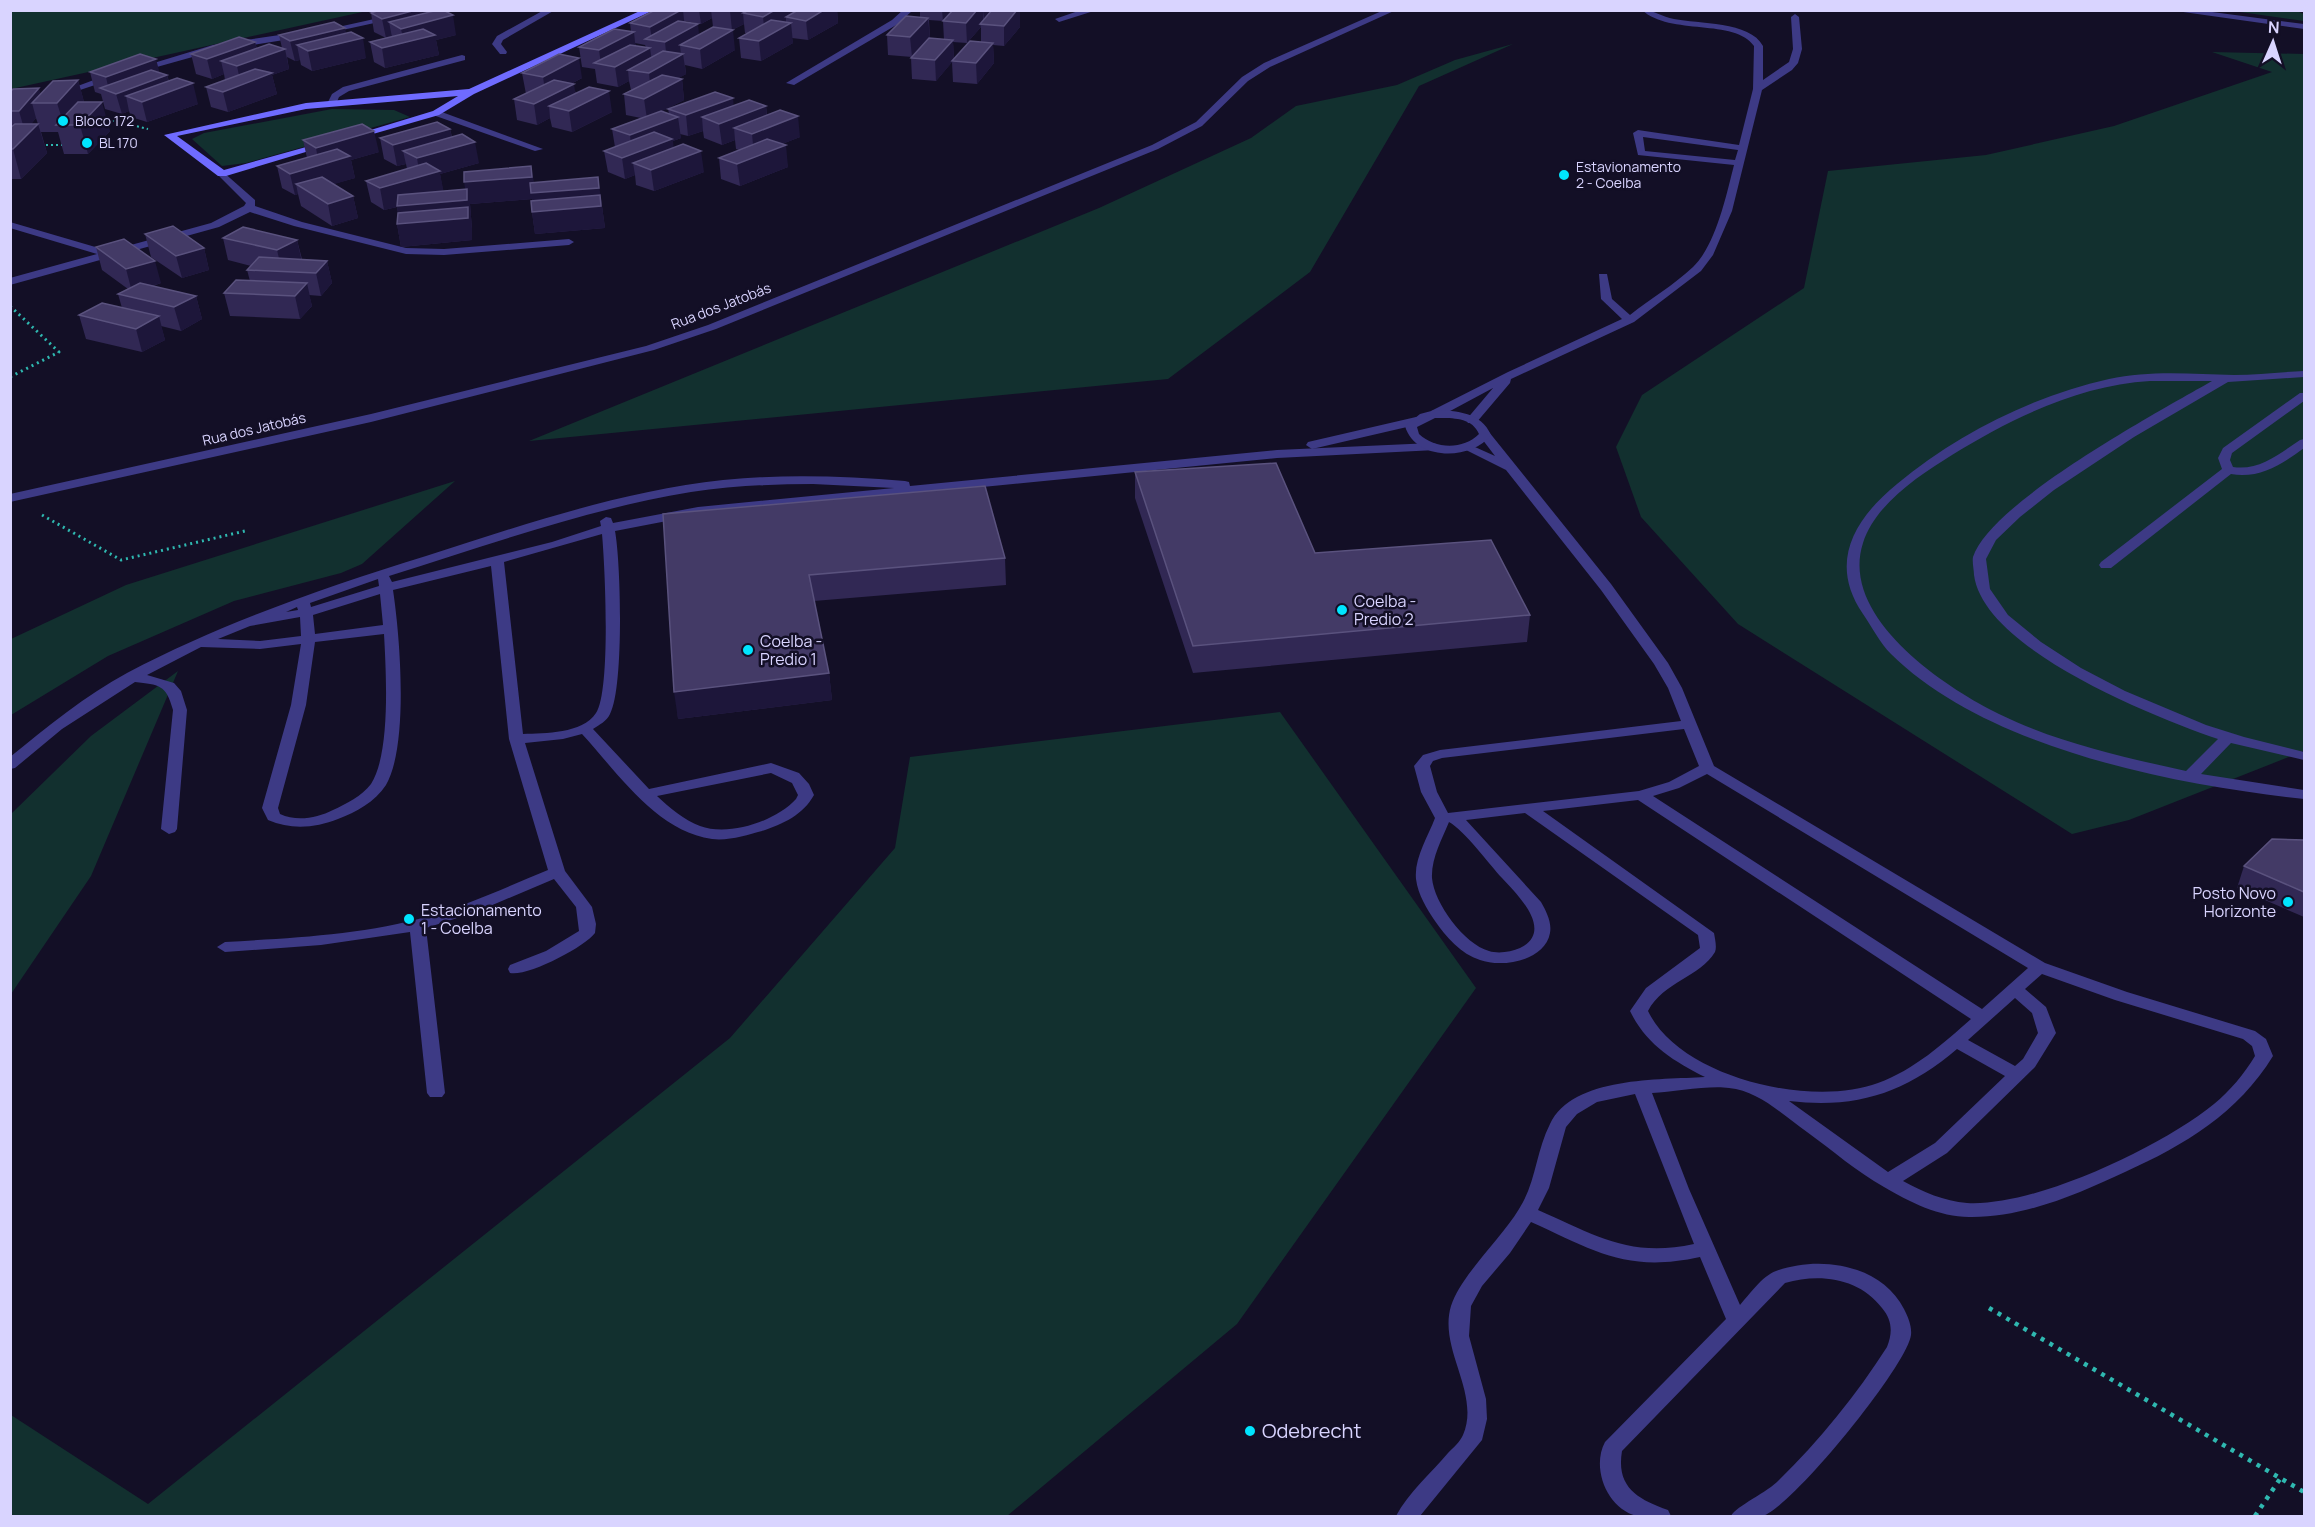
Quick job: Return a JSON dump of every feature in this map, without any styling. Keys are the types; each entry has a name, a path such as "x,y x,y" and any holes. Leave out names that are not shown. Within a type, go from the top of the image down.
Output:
{"street":[{"path":"318,32 430,10"},
{"path":"503,52 496,44 500,38 551,10"},
{"path":"347,138 436,113 471,92 650,10"},
{"path":"791,83 895,22 909,10"},
{"path":"1059,19 1093,10"},
{"name":"Rua dos Jatobás","path":"11,498 382,415 684,338 1155,147 1199,124 1245,79 1267,65 1392,10"},
{"path":"1276,454 1416,421 1435,414 1512,374 1630,320 1697,269 1708,255 1727,210 1758,89 1759,49 1752,38 1736,32 1662,19 1646,10"},
{"path":"2174,10 2304,27"},
{"path":"1758,89 1764,82 1792,67 1796,60 1795,17"},
{"path":"80,87 182,55 306,34"},
{"path":"333,102 335,96 346,89 462,58"},
{"path":"169,135 333,102 471,92"},
{"path":"436,113 538,149"},
{"path":"1739,163 1641,153 1638,133 1743,148"},
{"path":"169,135 222,174 251,202 249,208"},
{"path":"222,174 337,141"},
{"path":"10,282 215,225 249,208 298,224 406,251 444,252 569,242"},
{"path":"10,225 110,255"},
{"path":"1603,276 1606,283 1604,292 1606,299 1630,320"},
{"path":"1472,420 1512,374"},
{"path":"2304,374 2274,377 2140,378 2109,382 2048,402 1980,435 1907,481 1877,507 1858,534 1851,559 1856,589 1868,615 1887,640 1915,669 1950,694 2000,721 2059,743 2190,776 2304,795"},
{"path":"2274,377 2304,387"},
{"path":"2226,378 2109,445 2055,483 1990,540 1979,558 1979,577 1985,594 2000,615 2022,636 2067,667 2139,701 2229,737 2304,756"},
{"path":"2304,396 2227,450 2223,456 2224,462 2229,470 2240,473 2262,470 2304,443"},
{"path":"1435,414 1448,414 1479,424 1485,435 1515,470 1661,663 1707,768 2039,967 2121,996 2249,1035 2260,1043 2264,1056 2246,1083 2218,1110 2173,1141 2088,1180 2027,1203 1971,1210 1946,1207 1916,1197 1888,1181 1762,1091"},
{"path":"1416,421 1411,426 1414,438 1432,447"},
{"path":"10,765 44,734 130,677 198,643 251,622 304,606 497,561 609,528 698,511 1276,454 1466,447 1482,440 1485,435"},
{"path":"1466,447 1515,470"},
{"path":"2106,565 2229,470"},
{"path":"304,606 384,572 494,538 662,494 787,480 857,481 940,488"},
{"path":"516,739 556,736 584,728 603,713 609,698 612,599 609,528 601,510"},
{"path":"497,561 516,739 557,872 586,908 590,921 587,933 552,954 516,969"},
{"path":"304,606 307,641 303,682 289,746 270,808 273,817 282,821 307,823 326,819 365,799 379,783 387,762 393,676 384,572"},
{"path":"198,643 260,645 307,641 388,629"},
{"path":"130,677 163,683 172,686 176,692 180,710 169,830"},
{"path":"1448,817 1425,865 1424,880 1438,915 1456,935 1485,956 1514,956 1534,947 1541,936 1542,919 1533,902 1448,817 1430,792 1422,766 1428,758 1440,754 1689,724"},
{"path":"584,728 648,794 678,822 712,834 743,832 774,821 804,802 806,795 797,779 787,772 771,768 648,794"},
{"path":"2190,776 2229,737"},
{"path":"1448,817 1641,795 1674,785 1707,768"},
{"path":"1641,795 1981,1017"},
{"path":"1528,808 1706,933 1708,949 1700,958 1656,987 1643,1000 1639,1011 1645,1028 1665,1044 1697,1066 1728,1082 1762,1091 1804,1097 1849,1095 1885,1087 1923,1066 2039,967"},
{"path":"225,947 343,939 417,924 467,909 557,872"},
{"path":"417,924 436,1093"},
{"path":"1888,1181 1941,1148 2029,1063 2047,1033 2044,1014 2032,1001 2014,989"},
{"path":"1954,1040 2017,1075"},
{"path":"1407,1516 1472,1440 1477,1409 1459,1336 1461,1306 1475,1281 1503,1248 1527,1213 1540,1188 1558,1125 1571,1110 1591,1098 1641,1087 1728,1082"},
{"path":"1641,1087 1737,1322"},
{"path":"1527,1213 1600,1245 1630,1254 1658,1257 1706,1249"},
{"path":"1660,1516 1643,1511 1622,1496 1612,1480 1607,1465 1612,1448 1737,1322 1779,1276 1799,1269 1830,1271 1875,1286 1890,1303 1900,1320 1901,1339 1856,1404 1786,1487 1758,1510 1742,1516"}],"path":[{"path":"95,116 169,135"},
{"path":"32,145 68,145"},
{"path":"10,306 59,352 10,377"},
{"path":"11,498 121,560 245,531"},
{"path":"1989,1308 2304,1492"},
{"path":"2255,1516 2280,1479"}],"green space":[{"path":"2294,10 2304,14 2304,21 2233,11"},
{"path":"10,11 367,11 11,89"},
{"path":"1513,44 1419,86 1310,272 1168,379 529,441 1099,208 1251,138 1296,106 1397,85 1455,60"},
{"path":"2212,52 2304,54 2304,751 2129,820 2072,834 1738,624 1641,517 1616,447 1642,395 1804,288 1828,171 1986,155 2114,126 2272,72"},
{"path":"332,109 394,110 410,117 246,163 222,166 192,139 204,133"},
{"path":"455,481 362,564 341,573 234,601 108,656 11,715 11,639 126,585"},
{"path":"178,671 91,876 11,994 11,814 91,736"},
{"path":"1280,712 1476,988 1237,1324 1007,1516 11,1516 11,1415 148,1504 730,1038 895,848 910,757"}],"building":[{"path":"380,10 416,10 382,19 371,13"},
{"path":"438,10 453,15 401,29 389,22"},
{"path":"655,10 681,10 650,27 630,23"},
{"path":"749,10 775,10 763,17 743,13"},
{"path":"798,10 824,10 806,21 786,17"},
{"path":"953,10 977,10 966,23 943,21"},
{"path":"992,10 1017,10 1004,26 980,24"},
{"path":"906,16 928,18 910,37 887,35"},
{"path":"771,20 791,23 759,41 739,38"},
{"path":"678,21 698,24 665,42 645,39"},
{"path":"334,22 345,28 290,41 279,35"},
{"path":"713,27 733,30 700,49 680,45"},
{"path":"423,29 435,35 382,48 370,42"},
{"path":"614,29 634,32 599,50 579,47"},
{"path":"351,32 363,38 308,51 297,45"},
{"path":"239,37 255,42 207,59 191,54"},
{"path":"929,38 953,40 935,60 911,58"},
{"path":"970,41 993,43 976,63 952,61"},
{"path":"269,44 285,49 237,66 221,61"},
{"path":"630,45 650,48 615,67 594,63"},
{"path":"663,51 683,54 649,73 628,70"},
{"path":"140,54 156,59 106,77 90,72"},
{"path":"559,54 579,58 543,77 522,73"},
{"path":"255,69 272,73 223,92 206,87"},
{"path":"151,70 167,75 116,94 100,88"},
{"path":"662,75 682,79 644,99 624,94"},
{"path":"177,78 193,83 142,102 126,96"},
{"path":"78,80 57,103 32,103 53,81"},
{"path":"554,80 574,84 534,104 514,99"},
{"path":"589,87 609,91 569,111 549,106"},
{"path":"39,88 19,111 10,111 10,92 13,89"},
{"path":"715,92 733,98 686,115 668,109"},
{"path":"749,100 766,106 719,124 702,117"},
{"path":"78,102 102,102 80,125 56,125"},
{"path":"780,110 798,116 752,134 734,128"},
{"path":"661,111 678,117 630,135 612,129"},
{"path":"437,122 450,129 393,145 380,138"},
{"path":"15,124 38,124 13,149 10,149 10,128"},
{"path":"362,124 374,131 316,148 303,140"},
{"path":"654,132 672,139 622,158 604,151"},
{"path":"462,134 475,142 417,158 403,151"},
{"path":"767,139 786,145 737,164 719,158"},
{"path":"683,144 701,151 651,170 633,163"},
{"path":"337,149 350,156 290,174 277,166"},
{"path":"426,163 440,171 380,188 366,181"},
{"path":"531,166 532,177 464,182 464,172"},
{"path":"322,177 353,196 328,204 296,184"},
{"path":"598,177 599,188 531,193 530,183"},
{"path":"467,189 467,200 397,206 398,195"},
{"path":"600,195 601,206 532,212 531,201"},
{"path":"468,207 468,218 397,224 398,213"},
{"path":"173,226 204,248 176,256 145,234"},
{"path":"243,227 297,240 277,250 223,238"},
{"path":"124,239 155,261 126,269 96,247"},
{"path":"259,257 327,261 316,273 247,270"},
{"path":"236,280 307,283 295,296 224,293"},
{"path":"140,283 196,296 174,307 118,294"},
{"path":"102,303 159,316 136,329 79,315"},
{"name":"Coelba - Predio 2","path":"1276,463 1315,553 1491,540 1530,615 1193,646 1135,472"},
{"name":"Coelba - Predio 1","path":"985,486 1005,558 809,575 829,673 674,692 663,514"},
{"path":"2272,839 2304,840 2304,892 2244,866"}],"place":[{"name":"Bloco 172","path":"63,121"},
{"name":"BL 170","path":"87,143"},
{"name":"Estavionamento 2 - Coelba","path":"1564,175"},
{"name":"Coelba - Predio 2","path":"1342,610"},
{"name":"Coelba - Predio 1","path":"748,650"},
{"name":"Posto Novo Horizonte","path":"2288,902"},
{"name":"Estacionamento 1 - Coelba","path":"409,919"},
{"name":"Odebrecht","path":"1250,1431"}]}
